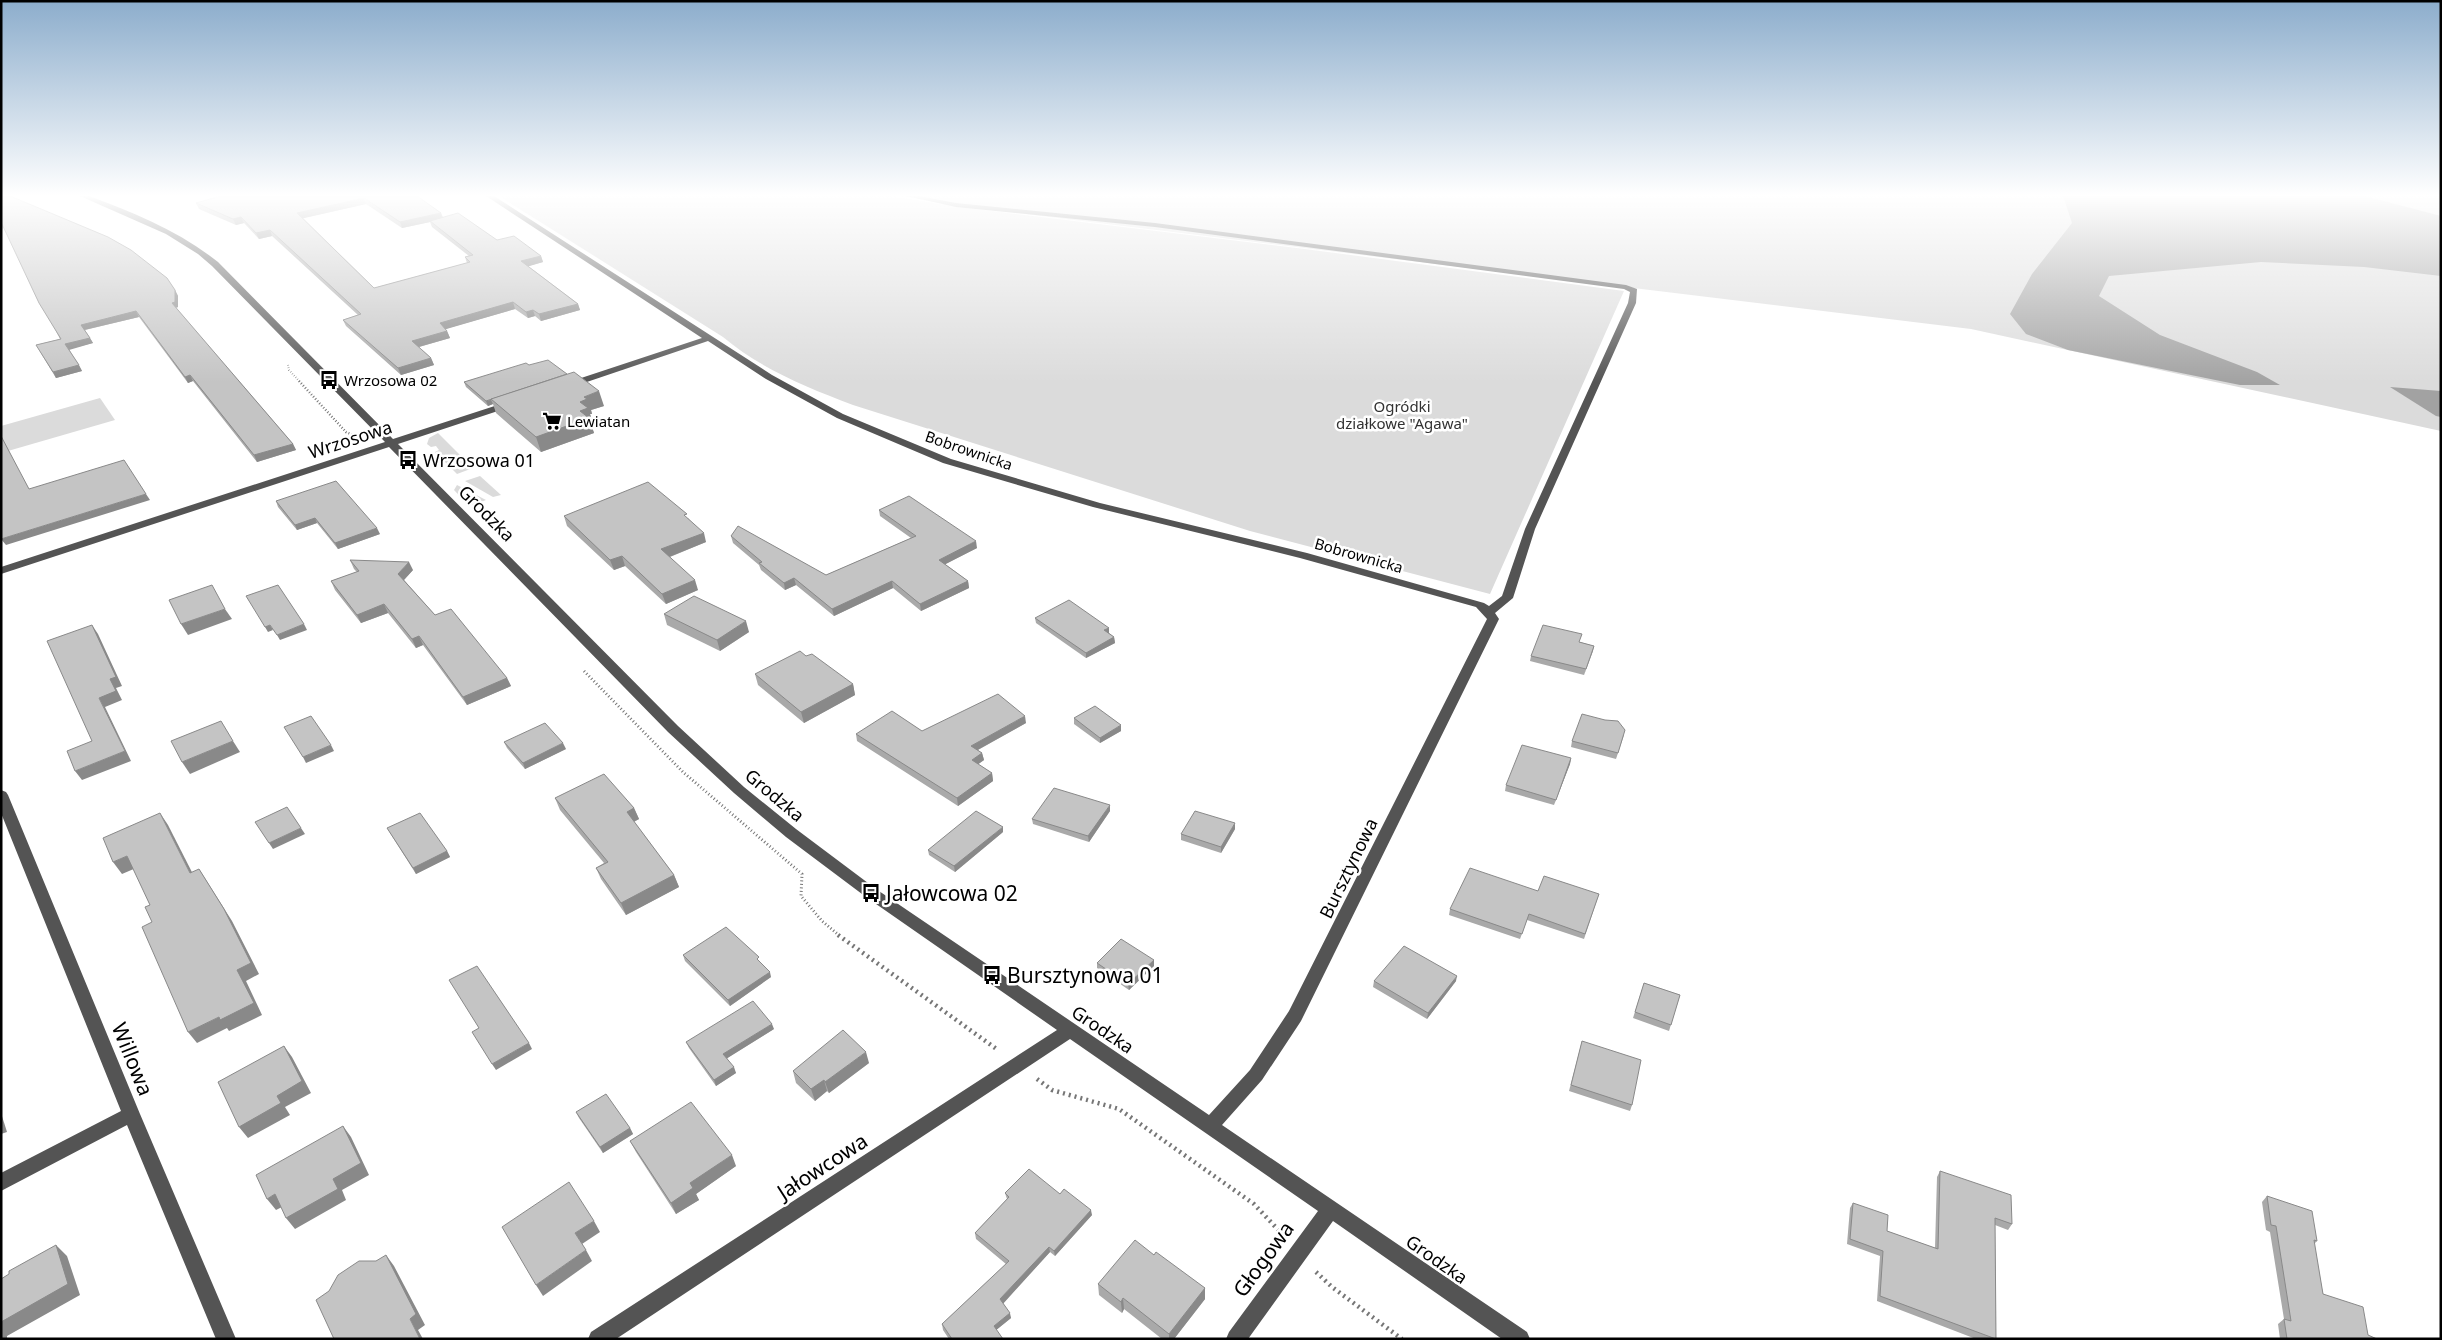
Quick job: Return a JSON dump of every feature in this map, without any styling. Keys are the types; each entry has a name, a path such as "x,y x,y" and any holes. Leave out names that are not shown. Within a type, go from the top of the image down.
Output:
{"street":[{"name":"Grodzka","path":"210,259 673,729 739,790 791,833 871,893 1520,1339"},
{"name":"Bobrownicka","path":"587,259 769,377 824,408 947,461 1088,502 1312,558 1480,605 1489,612"},
{"path":"1405,259 1616,286 1634,291 1632,303 1530,529 1507,598 1489,612"},
{"path":"558,389 710,338"},
{"name":"Wrzosowa","path":"1,571 390,442 520,401"},
{"name":"Bursztynowa","path":"1210,1126 1256,1075 1295,1016 1493,619 1489,612"},
{"name":"Willowa","path":"1,795 130,1114 226,1339"},
{"name":"Jałowcowa","path":"598,1339 1071,1030"},
{"path":"1,1183 130,1114"},
{"name":"Głogowa","path":"1236,1339 1330,1208"}],"green space":[{"name":"Ogródki działkowe \"Agawa\"","path":"598,259 1377,259 1624,291 1490,594 1250,531 853,405 768,368 723,337"},
{"path":"1391,259 2441,259 2441,431 1971,329"},
{"path":"100,398 115,420 1,453 1,426"},
{"path":"438,433 473,468 457,474 435,452 439,450 436,446 431,447 427,444 429,438"},
{"path":"480,476 501,495 493,497 465,481"},
{"path":"457,485 486,500 474,505 467,504 454,490"}],"shaded area":[{"path":"2044,259 2441,259 2441,276 2364,267 2261,262 2109,276 2099,296 2160,335 2257,372 2280,385 2240,385 2068,350 2026,334 2010,314 2032,274"},
{"path":"2390,387 2441,391 2441,417 2436,416"}],"building":[{"path":"18,259 142,259 167,278 175,290 175,302 172,303 293,444 254,455 190,375 185,377 136,311 81,325 90,338 65,344 79,365 53,372 36,345 61,339 39,303"},
{"path":"301,259 344,259 374,288 470,262 467,259 531,259 521,261 578,304 539,314 533,310 526,312 513,302 440,323 447,331 412,341 431,358 398,368 343,320 361,314"},
{"path":"548,360 567,374 486,401 464,382 526,363 529,365"},
{"path":"574,372 599,391 584,397 587,399 580,402 588,408 580,411 589,418 536,437 491,399"},
{"path":"1,436 29,489 124,460 146,494 1,539"},
{"path":"336,481 377,528 335,543 315,518 295,525 276,501"},
{"path":"648,482 687,514 684,515 704,533 661,549 695,580 662,594 622,556 610,560 564,516"},
{"path":"909,496 976,541 939,560 968,581 920,604 892,581 832,609 794,578 784,583 759,563 762,562 731,536 738,526 826,575 916,536 879,510"},
{"path":"350,560 409,562 398,574 435,615 451,609 507,678 463,697 419,636 412,639 384,604 357,615 331,581 359,571"},
{"path":"212,585 225,609 181,624 169,600"},
{"path":"278,585 304,624 277,635 270,625 265,627 246,596"},
{"path":"694,596 746,621 717,640 664,614"},
{"path":"1069,600 1109,628 1104,630 1114,637 1086,653 1035,618"},
{"path":"92,625 116,677 110,679 116,691 99,698 125,751 75,771 67,751 92,741 47,641"},
{"path":"1543,625 1582,634 1579,642 1594,646 1586,669 1531,656"},
{"path":"800,651 806,656 812,654 853,684 801,712 755,674"},
{"path":"998,694 1025,716 971,746 982,753 972,760 992,773 957,798 856,734 892,711 922,731"},
{"path":"1095,706 1121,725 1100,738 1074,718"},
{"path":"1582,714 1618,721 1625,730 1618,753 1572,741"},
{"path":"311,716 331,745 303,757 284,727"},
{"path":"221,721 233,741 182,762 171,741"},
{"path":"545,723 563,743 523,763 504,742"},
{"path":"1522,745 1571,758 1556,800 1506,785"},
{"path":"604,774 634,808 627,812 674,875 621,903 596,868 608,862 555,798"},
{"path":"1054,788 1110,805 1088,836 1032,819"},
{"path":"287,807 301,828 269,843 255,822"},
{"path":"976,811 1003,827 954,866 928,850"},
{"path":"1195,811 1235,823 1221,847 1181,834"},
{"path":"160,813 190,873 199,869 224,909 251,963 237,970 254,1003 220,1020 219,1017 188,1032 142,927 152,922 145,907 150,905 127,856 113,862 103,838"},
{"path":"420,813 447,851 413,868 387,828"},
{"path":"1470,868 1538,891 1544,876 1599,894 1585,934 1529,914 1522,934 1450,909"},
{"path":"726,927 759,957 757,959 770,972 728,1000 683,955"},
{"path":"1121,939 1154,960 1128,984 1097,963"},
{"path":"1404,946 1457,976 1428,1013 1374,981"},
{"path":"477,966 529,1043 492,1064 472,1032 479,1028 449,980"},
{"path":"1644,983 1680,995 1671,1025 1635,1012"},
{"path":"753,1001 772,1024 723,1054 734,1067 714,1080 686,1042"},
{"path":"843,1030 866,1052 825,1082 824,1080 811,1089 793,1071"},
{"path":"1582,1041 1641,1060 1632,1105 1571,1085"},
{"path":"284,1046 302,1081 277,1096 281,1103 239,1127 218,1082"},
{"path":"606,1094 630,1128 600,1147 576,1112"},
{"path":"691,1102 732,1155 690,1183 693,1188 671,1203 630,1141"},
{"path":"343,1126 361,1163 333,1179 338,1189 286,1218 275,1194 267,1199 256,1175"},
{"path":"1029,1169 1060,1194 1064,1189 1091,1210 1054,1251 1049,1247 1000,1299 1010,1313 994,1326 1003,1339 952,1339 942,1324 1009,1261 975,1233 1009,1197 1005,1193"},
{"path":"1940,1171 2011,1195 2012,1224 1995,1218 1996,1339 1880,1296 1883,1251 1850,1239 1853,1203 1888,1215 1887,1231 1938,1249"},
{"path":"569,1182 594,1221 575,1233 586,1250 536,1285 502,1227"},
{"path":"2267,1196 2312,1211 2317,1241 2314,1240 2323,1294 2363,1307 2368,1335 2377,1339 2287,1339 2284,1319 2291,1321 2276,1226 2271,1225"},
{"path":"1135,1240 1154,1255 1156,1252 1205,1288 1169,1334 1123,1298 1121,1302 1098,1284"},
{"path":"56,1245 68,1284 1,1322 1,1279 9,1274 9,1271"},
{"path":"386,1255 416,1314 410,1319 420,1339 334,1339 316,1300 329,1291 338,1275 359,1261 376,1261"}],"place":[{"name":"Wrzosowa 02","path":"329,380"},
{"name":"Lewiatan","path":"552,421"},
{"name":"Wrzosowa 01","path":"408,460"},
{"name":"Jałowcowa 02","path":"871,893"},
{"name":"Bursztynowa 01","path":"992,975"}]}
